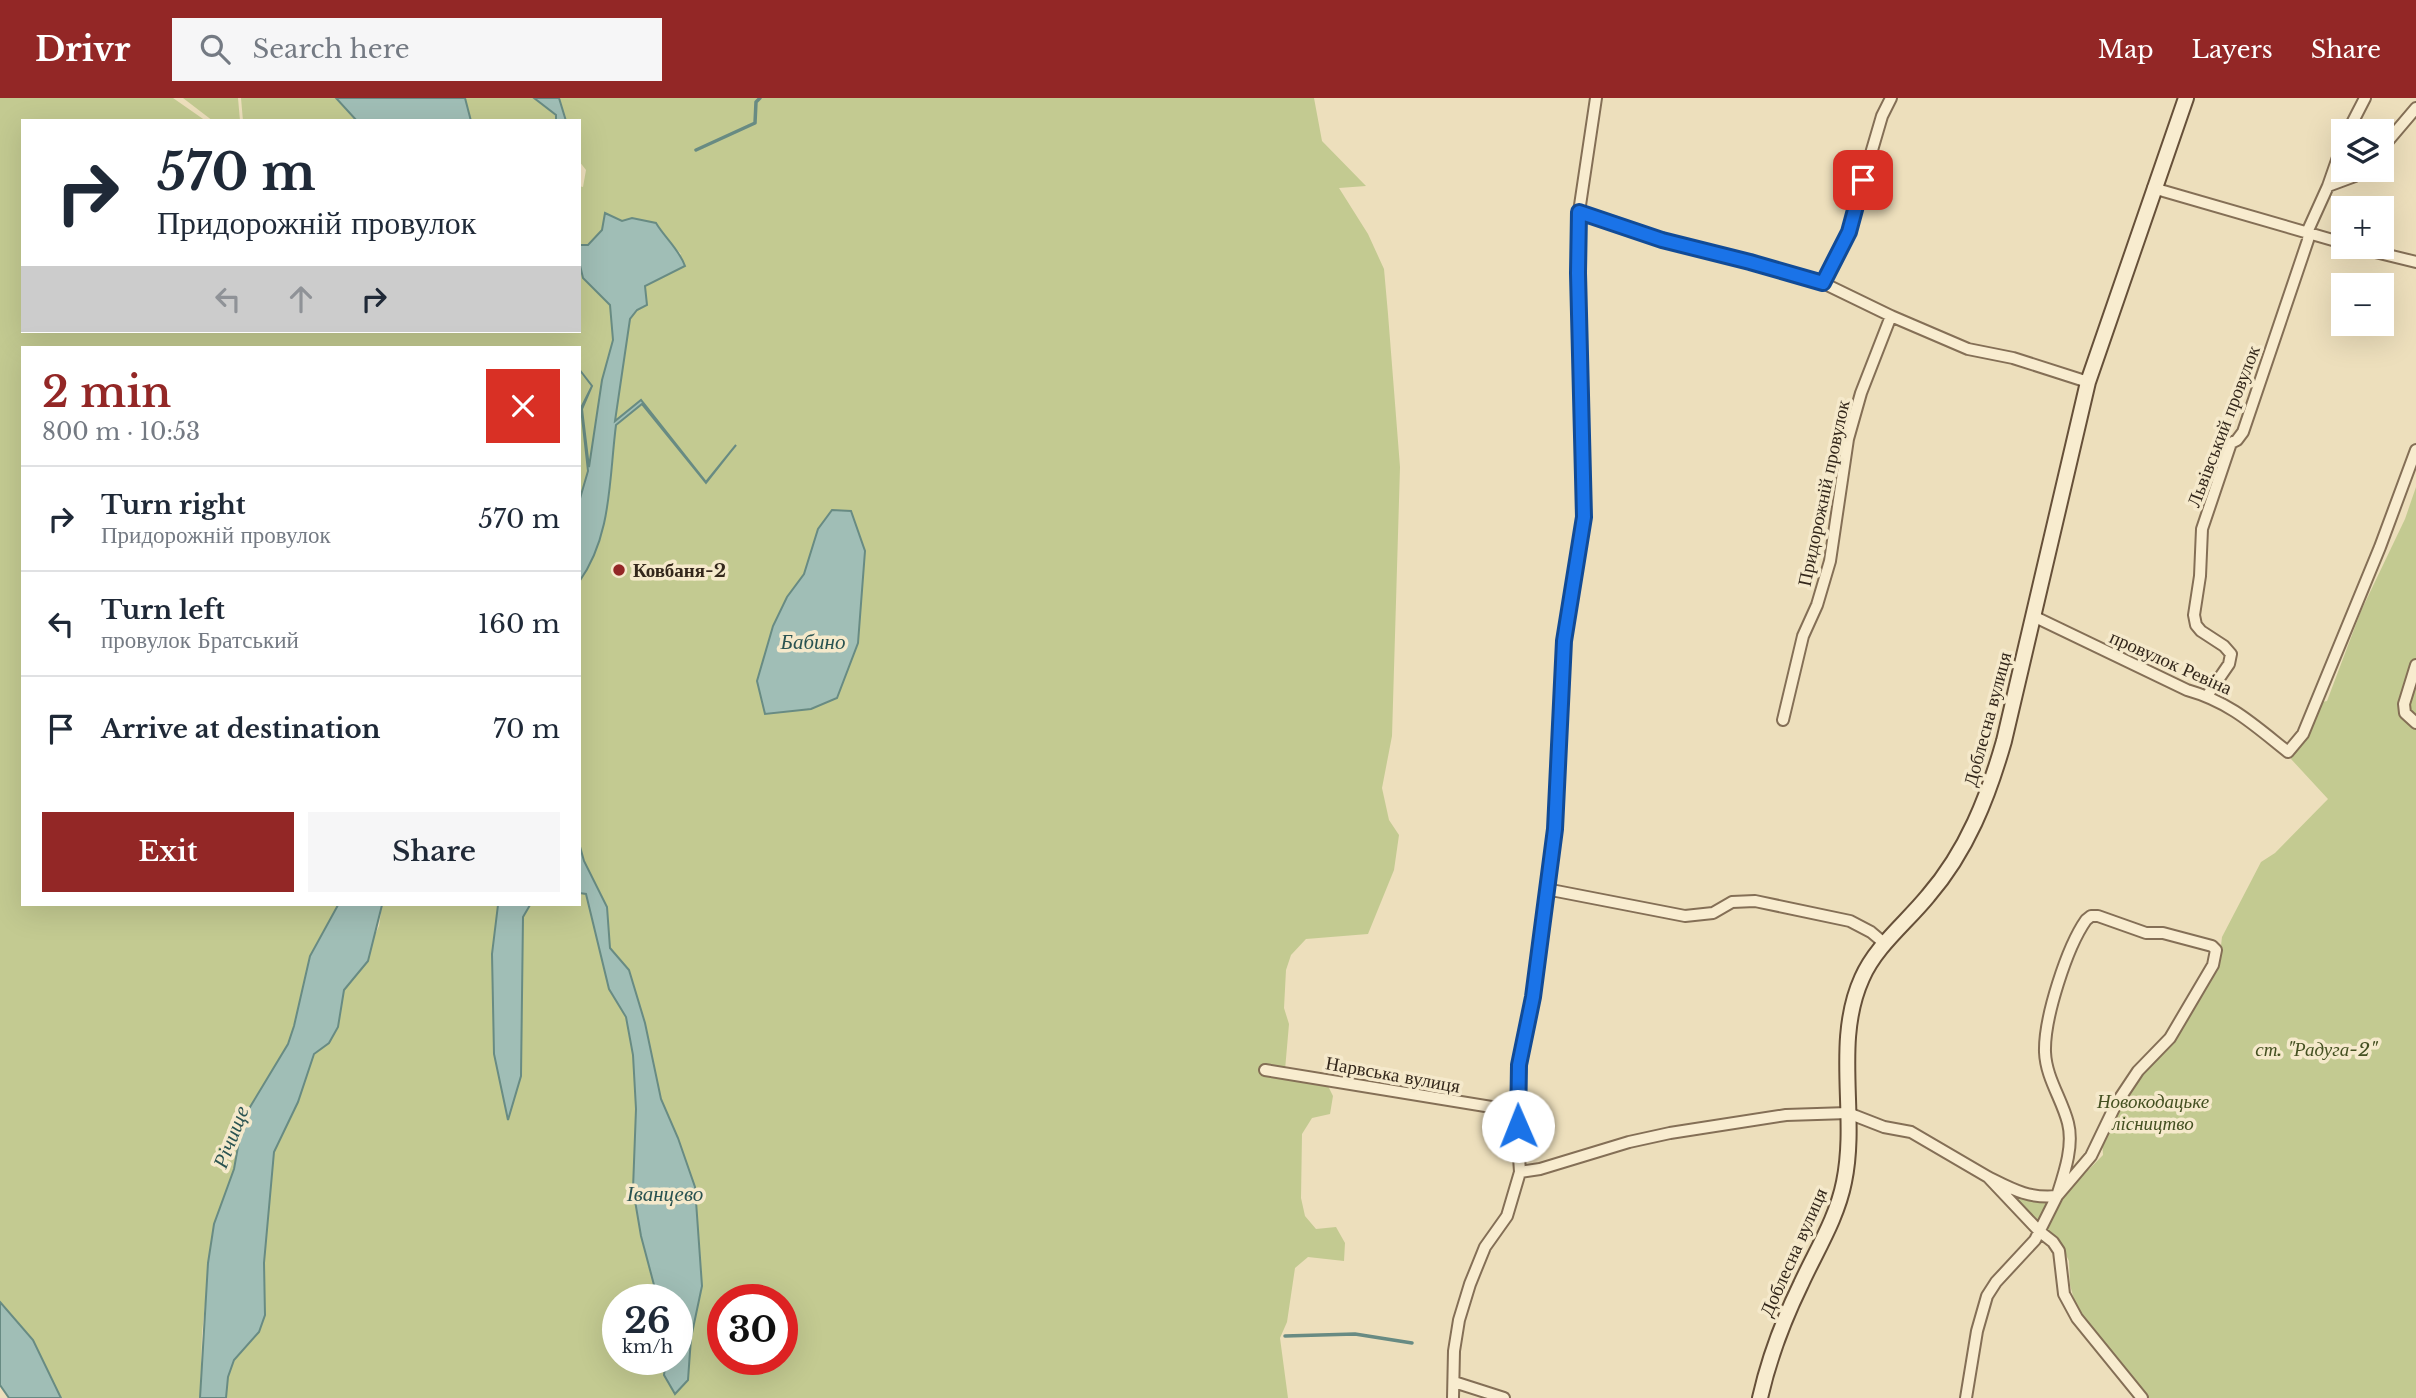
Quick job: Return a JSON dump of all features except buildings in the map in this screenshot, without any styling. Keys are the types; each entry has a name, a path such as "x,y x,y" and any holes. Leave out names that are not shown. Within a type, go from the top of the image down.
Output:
{"street":[{"path":"1453,1398 1454,1351 1459,1320 1485,1247 1507,1216 1520,1172 1516,1111 1519,1065 1533,997 1555,829 1564,641 1584,517 1579,212 1596,98"},
{"path":"1823,283 1849,232 1882,116 1891,98"},
{"name":"Доблесна вулиця","path":"1759,1398 1773,1346 1834,1215 1844,1184 1847,1160 1847,1066 1853,1003 1871,961 1884,943 1930,895 1953,863 1992,786 2088,382 2186,98"},
{"path":"2354,119 2365,98"},
{"path":"2394,134 2416,108"},
{"name":"Львівський провулок","path":"2207,696 2229,664 2231,654 2196,625 2194,615 2200,576 2202,529 2231,443 2243,432 2309,233 2331,177"},
{"path":"2328,186 2339,182"},
{"path":"2154,188 2331,239"},
{"path":"1579,212 1662,240 1823,283 1968,349 2013,358 2088,382"},
{"path":"2394,256 2416,262"},
{"name":"Придорожній провулок","path":"1783,720 1804,636 1817,605 1830,561 1848,439 1861,393 1891,316"},
{"name":"провулок Ревіна","path":"2033,616 2187,690 2230,707 2288,752 2303,734 2380,547 2416,450"},
{"path":"2416,665 2404,705 2405,713 2416,723"},
{"path":"1546,889 1685,916 1713,913 1732,902 1755,901 1850,921 1871,932 1884,943"},
{"path":"1520,1172 1540,1169 1629,1142 1670,1133 1786,1115 1848,1113 1884,1127 1911,1132 2018,1192 2039,1198 2057,1196 2091,1156 2116,1104 2138,1071 2170,1038 2185,1015 2213,965 2216,950 2213,946 2163,933 2146,933 2098,916 2091,916 2083,925 2056,992 2045,1052 2053,1087 2068,1121 2070,1136 2064,1174 2057,1196 2039,1231 2017,1261 1996,1282 1987,1297 1977,1331 1966,1398"},
{"name":"Нарвська вулиця","path":"1265,1069 1516,1111"},
{"path":"1987,1177 2053,1242 2059,1251 2064,1294 2077,1318 2142,1398"},
{"path":"1454,1382 1504,1398"}],"green space":[{"path":"0,98 173,98 203,119 21,119 21,333 581,333 581,270 583,278 610,305 613,340 602,380 589,471 581,496 581,346 21,346 21,906 337,906 310,956 288,1044 247,1112 241,1130 234,1169 211,1243 202,1334 200,1398 61,1398 33,1340 0,1302"},
{"path":"183,98 238,98 240,119 210,119"},
{"path":"241,98 336,98 355,119 243,119"},
{"path":"465,98 534,98 556,115 556,119 470,119"},
{"path":"559,98 1314,98 1322,141 1366,186 1339,188 1368,234 1384,269 1400,467 1392,736 1382,788 1389,820 1399,835 1394,870 1368,934 1306,939 1291,955 1286,970 1284,1008 1289,1024 1285,1070 1325,1080 1333,1096 1330,1114 1312,1118 1302,1134 1301,1198 1305,1216 1316,1229 1336,1227 1345,1243 1344,1261 1308,1257 1295,1268 1287,1322 1280,1338 1288,1398 226,1398 228,1377 234,1360 259,1332 265,1296 264,1263 274,1152 298,1102 314,1054 329,1043 338,1027 344,990 356,976 379,926 382,906 498,906 492,954 494,1054 520,1018 523,917 529,906 581,906 581,893 586,894 609,989 629,970 610,948 607,907 593,879 581,876 581,579 590,565 603,527 616,426 642,403 662,428 641,400 614,422 630,319 637,310 645,286 681,254 656,223 632,218 622,221 605,213 602,230 588,245 581,245 586,170 581,164 581,119 565,119"},
{"path":"2416,487 2416,1398 2147,1398 2077,1310 2070,1285 2069,1261 2058,1239 2035,1223 2013,1200 2016,1194 2035,1202 2059,1200 2103,1155 2102,1140 2117,1107 2141,1072 2175,1039 2220,954 2222,937 2261,862 2275,853 2328,799 2291,759 2317,703 2327,701 2361,611 2405,519"}],"water":[{"path":"336,98 465,98 470,119 355,119"},
{"path":"534,98 559,98 565,119 556,119 556,115"},
{"path":"605,213 622,221 632,218 656,223 685,266 645,286 647,305 637,310 630,319 615,421 641,400 706,482 736,445 706,483 642,404 616,425 603,526 598,546 581,579 581,495 588,471 581,408 592,386 582,409 589,467 602,380 613,340 610,305 583,278 581,245 588,245 602,230"},
{"name":"Бабино","path":"832,510 851,511 865,551 858,643 837,698 811,709 765,714 757,681 773,626 787,597 804,574 818,529"},
{"name":"Іванцево","path":"581,850 607,907 610,948 629,970 645,1023 661,1099 695,1187 702,1286 693,1329 693,1284 654,1284 641,1236 633,1189 636,1109 633,1055 626,1017 609,989 586,894 581,893"},
{"path":"337,906 382,906 368,961 344,990 338,1027 329,1043 314,1054 298,1102 274,1152 264,1263 265,1315 259,1332 234,1360 228,1377 226,1398 200,1398 208,1263 214,1224 234,1169 247,1112 288,1044 310,956"},
{"path":"498,906 529,906 523,917 521,1076 508,1120 494,1054 492,954"},
{"path":"0,1302 33,1340 61,1398 9,1398 0,1385"},
{"name":"Іванцево","path":"664,1375 688,1375 688,1380 675,1394"}],"waterway":[{"path":"696,150 755,123 756,102 760,98"},
{"path":"1285,1336 1355,1334 1412,1343"}],"place":[{"name":"Ковбаня-2","path":"619,570"}],"route":[{"path":"1518,1126 1516,1111 1519,1065 1533,997 1555,829 1564,641 1584,517 1579,212 1662,240 1823,283 1849,232 1863,180"}],"park label":[{"name":"ст. \"Радуга-2\"","path":"2316,1049"},
{"name":"Новокодацьке лісництво","path":"2153,1112"}],"water label":[{"name":"Річище","path":"231,1137"}]}
